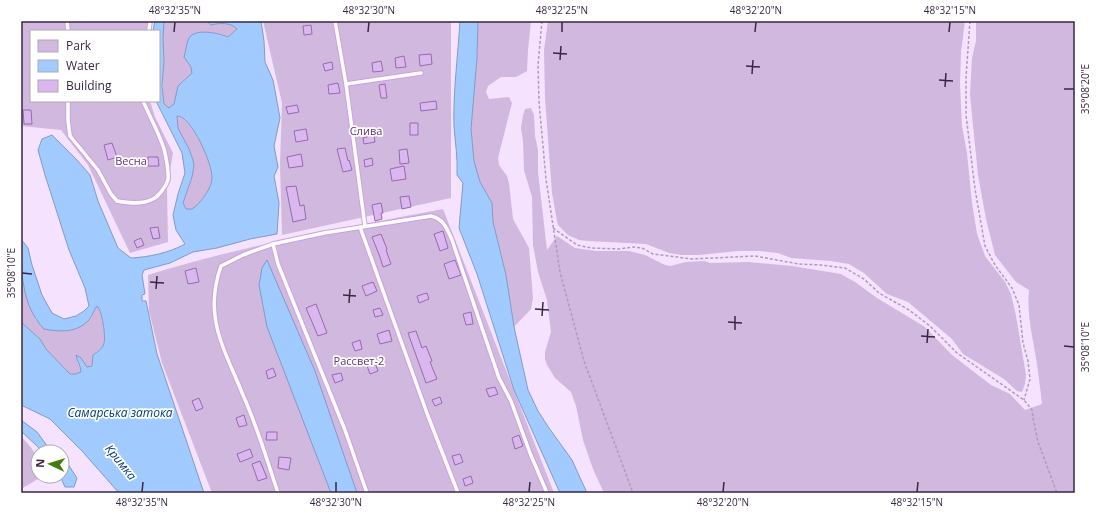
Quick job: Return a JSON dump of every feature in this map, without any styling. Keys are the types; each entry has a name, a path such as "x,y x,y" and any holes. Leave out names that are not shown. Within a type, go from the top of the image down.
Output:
{"lane":[{"path":"335,21 346,84 365,226"},
{"path":"346,84 421,73"},
{"path":"68,102 70,136 98,170 111,194 117,201 131,203 154,199 162,190 168,179 164,150 143,102"},
{"path":"278,493 244,395 233,373 218,333 214,315 214,297 216,281 221,266 243,255 273,244 324,232 431,216 438,217 445,224 452,240 499,378 511,401 530,454 547,493"},
{"path":"360,227 428,416 458,493"},
{"path":"273,244 278,264 345,430 367,493"}],"path":[{"path":"542,21 538,65 539,102 546,179 560,272 584,360 633,493"},
{"path":"970,21 966,77 966,115 975,189 985,246 995,265 1012,288 1019,305 1023,343 1028,361 1030,379 1024,400"},
{"path":"553,228 577,245 591,248 618,249 633,247 642,248 652,254 692,259 755,256 799,264 845,268 864,279 880,293 909,310 930,326 957,353 1024,400 1032,410 1038,442 1057,493"}],"green space":[{"name":"Весна","path":"21,21 151,21 147,30 30,30 30,102 150,102 155,117 173,153 167,189 168,242 130,253 88,165 61,130 21,126"},
{"path":"164,21 207,21 211,25 228,24 237,29 228,37 217,33 210,33 186,51 184,57 191,67 192,73 178,86 174,104 169,108 164,104 163,94"},
{"name":"Слива","path":"263,21 451,21 451,198 282,235 280,164 282,103"},
{"path":"478,21 531,21 527,71 516,77 501,77 488,86 486,92 489,99 509,97 512,103 498,158 499,165 507,176 509,183 513,219 529,248 533,298 531,309 514,327 506,275 493,222 492,203 480,182 474,161 471,129 477,58"},
{"path":"548,21 965,21 961,52 960,84 962,126 967,153 972,203 977,234 985,256 1005,282 1011,294 1026,375 1022,392 1017,391 1004,379 963,354 952,339 908,302 887,294 864,273 849,264 791,258 778,253 760,251 682,255 669,253 646,244 579,240 568,235 558,225 552,193 545,98 544,50"},
{"path":"976,21 1075,21 1075,493 604,493 593,469 583,440 576,406 571,392 555,378 545,359 545,352 551,332 547,300 538,272 533,245 532,197 524,170 521,128 525,109 531,108 534,115 535,136 538,150 538,172 547,250 557,236 575,248 596,251 629,251 645,255 670,266 686,262 705,261 710,263 748,262 792,266 841,274 925,327 952,355 991,385 1010,394 1025,410 1042,404 1030,321 1029,290 1016,282 995,255 986,219 978,175 970,95 972,58 976,41"},
{"path":"177,116 183,118 189,123 200,142 209,163 212,178 208,191 202,200 192,210 186,209 183,203 192,177 194,166 189,149 178,128"},
{"name":"Рассвет-2","path":"443,209 554,493 212,493 162,363 149,311 148,275 184,264 257,246 331,230"},
{"path":"21,272 23,285 36,320 63,331 69,331 75,329 91,318 96,306 100,308 105,340 100,350 93,355 92,366 87,368 81,358 77,361 81,366 81,372 70,374 46,349 40,339 21,322"},
{"path":"21,437 30,446 30,484 21,489"}],"water":[{"name":"Самарська затока","path":"155,21 164,21 164,62 162,86 164,104 169,108 174,104 178,86 192,73 191,67 184,57 188,40 192,35 207,32 228,37 237,29 228,24 211,25 207,21 261,21 265,62 273,80 280,118 274,146 278,167 274,176 279,203 277,234 193,252 170,263 144,270 142,275 145,294 142,295 142,301 146,301 157,354 204,493 119,493 82,451 50,419 21,405 21,322 40,339 46,349 70,374 81,372 76,355 81,358 87,367 92,366 93,355 100,350 103,345 104,330 102,318 97,306 89,320 79,327 62,331 44,329 36,320 24,287 21,263 21,239 28,248 42,295 52,313 64,319 76,316 89,306 85,288 69,250 45,175 38,150 42,139 52,135 90,175 98,201 118,248 131,258 159,254 185,244 176,230 173,215 185,173 182,153 156,102 160,102 160,30 153,30","holes":["177,116 183,118 189,123 205,152 212,178 208,191 202,200 192,209 186,209 183,203 192,177 194,166 189,149 178,128"]},
{"path":"460,21 478,21 477,58 471,129 474,161 480,182 492,203 493,222 506,275 514,327 528,390 538,411 572,460 587,493 560,493 514,390 477,274 459,228 463,183 457,175 454,113"},
{"path":"267,260 315,371 357,493 331,493 267,327 259,285 262,268"},
{"name":"Самарська затока","path":"21,420 37,432 46,444 35,444 21,431"},
{"path":"70,467 77,478 74,487 65,487 64,484 70,484"}],"building":[{"path":"311,25 312,34 304,35 303,26"},
{"path":"431,54 432,64 420,66 419,55"},
{"path":"404,56 406,67 396,68 395,58"},
{"path":"381,61 383,71 373,72 372,63"},
{"path":"332,62 333,69 325,71 323,64"},
{"path":"338,83 340,93 329,94 328,85"},
{"path":"385,84 387,98 381,98 379,85"},
{"path":"436,101 437,109 421,111 420,103"},
{"path":"297,105 299,112 288,114 286,107"},
{"path":"23,110 31,110 32,124 24,124"},
{"path":"410,123 418,123 418,135 410,135"},
{"path":"306,129 308,140 296,142 294,131"},
{"path":"374,135 375,142 364,144 363,138"},
{"path":"112,143 117,157 108,160 104,145"},
{"path":"345,148 352,170 343,172 337,149"},
{"path":"407,149 409,163 400,164 399,150"},
{"path":"301,154 303,166 289,168 287,157"},
{"path":"148,157 158,157 159,166 148,166"},
{"path":"372,158 373,165 365,167 364,160"},
{"path":"404,166 406,179 392,181 390,169"},
{"path":"296,186 300,206 304,205 306,219 293,222 286,187"},
{"path":"409,196 411,207 402,209 400,197"},
{"path":"381,203 383,213 381,213 382,219 375,221 372,205"},
{"path":"158,227 160,238 153,239 150,228"},
{"path":"443,231 448,248 440,251 434,234"},
{"path":"381,234 391,264 383,267 372,237"},
{"path":"141,238 144,245 137,248 134,241"},
{"path":"455,260 461,275 449,279 444,264"},
{"path":"196,268 199,282 188,284 185,271"},
{"path":"373,282 377,291 366,296 362,286"},
{"path":"427,293 429,299 419,303 417,296"},
{"path":"316,304 327,333 318,336 306,308"},
{"path":"380,308 383,315 375,317 373,310"},
{"path":"471,312 473,324 466,325 463,314"},
{"path":"389,330 392,341 380,344 377,334"},
{"path":"416,331 422,348 426,346 432,361 430,362 437,379 426,383 408,333"},
{"path":"360,340 362,349 355,351 352,343"},
{"path":"374,360 378,371 370,374 366,363"},
{"path":"273,368 276,376 268,379 266,371"},
{"path":"341,373 343,380 335,383 332,375"},
{"path":"495,387 498,394 489,397 486,389"},
{"path":"440,397 442,403 435,406 432,400"},
{"path":"199,398 203,408 196,411 192,401"},
{"path":"244,415 247,425 239,427 236,418"},
{"path":"267,432 277,432 277,440 266,440"},
{"path":"519,435 523,446 515,449 512,438"},
{"path":"250,449 253,457 240,462 237,454"},
{"path":"460,454 463,462 455,465 452,456"},
{"path":"279,457 291,458 289,470 278,468"},
{"path":"260,461 267,478 258,481 252,464"},
{"path":"471,476 473,483 465,486 463,479"}],"water label":[{"name":"Кримка","path":"121,462"}]}
